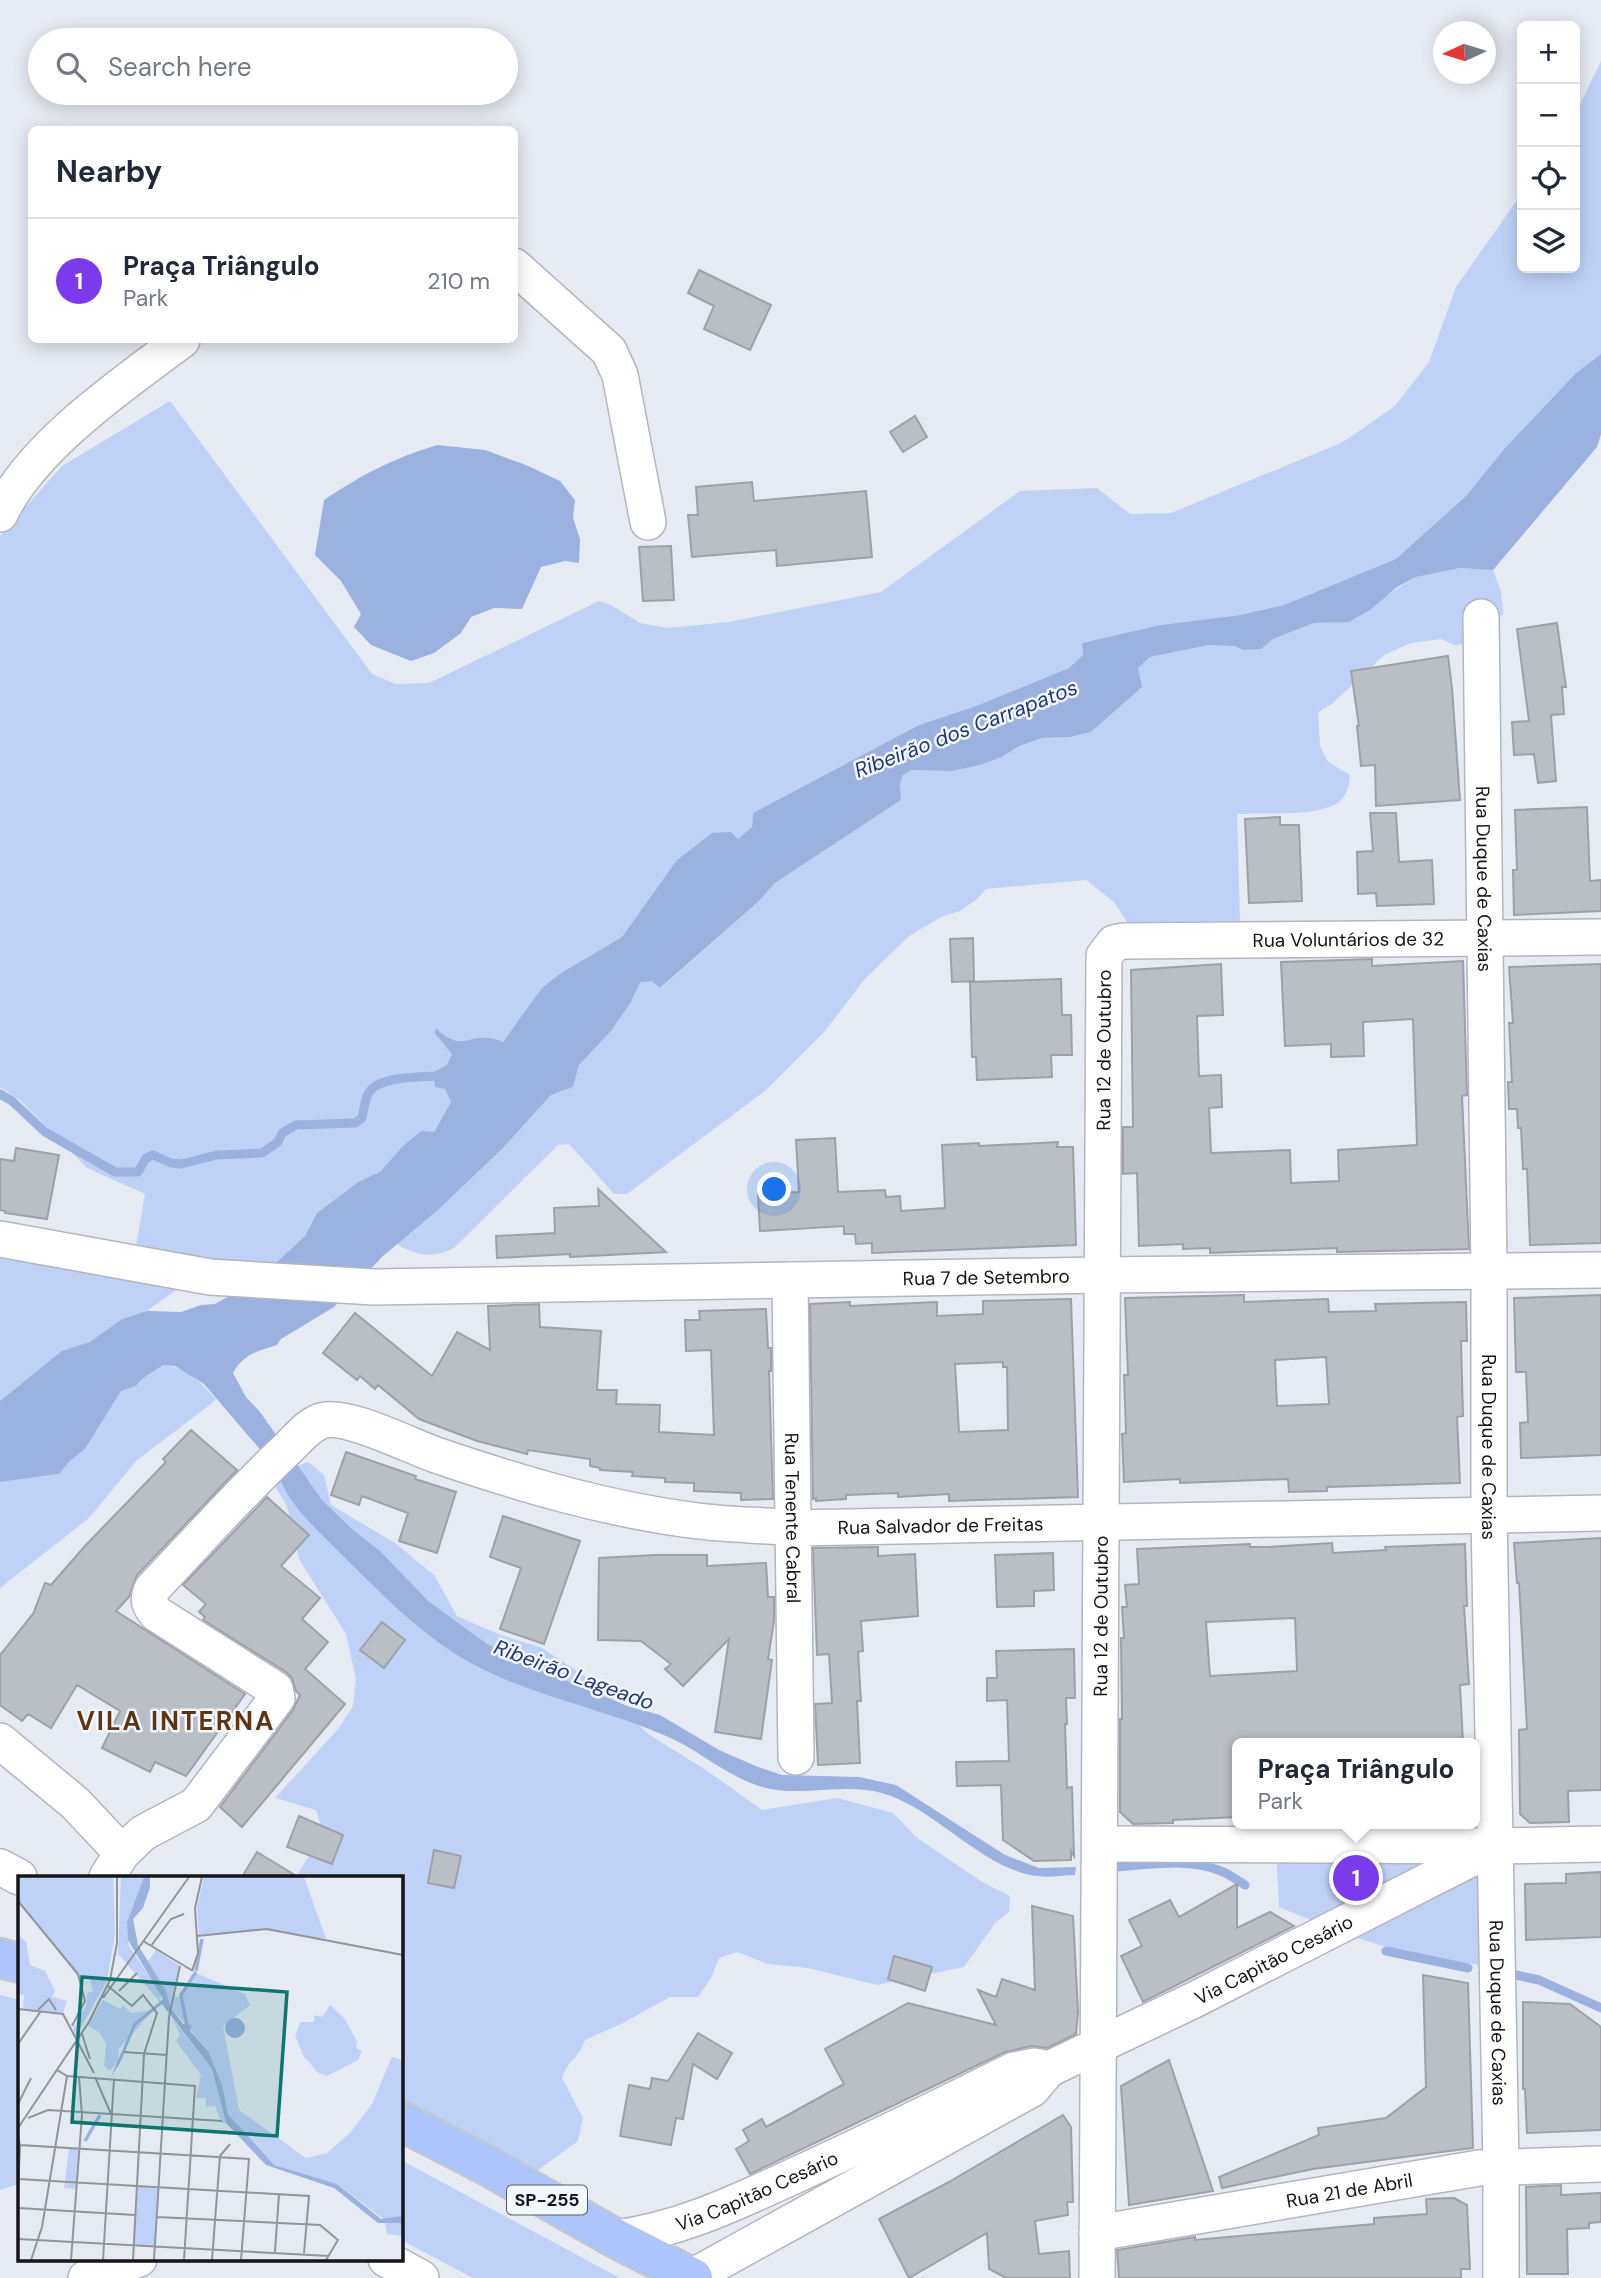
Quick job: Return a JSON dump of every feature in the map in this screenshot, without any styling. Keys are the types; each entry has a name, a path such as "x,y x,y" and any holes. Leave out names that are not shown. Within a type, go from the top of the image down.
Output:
{"highway":[{"path":"0,1958 18,1963"},
{"name":"SP-255","path":"402,2122 692,2278"}],"street":[{"path":"518,270 609,351 620,376 648,522"},
{"path":"0,514 33,465 97,403 178,343"},
{"name":"Rua Duque de Caxias","path":"1481,617 1489,1270 1489,1516 1502,2166 1500,2278"},
{"name":"Rua Voluntários de 32","path":"1104,956 1114,943 1124,941 1601,937"},
{"name":"Rua 12 de Outubro","path":"1097,2278 1104,956"},
{"name":"Rua 7 de Setembro","path":"0,1239 210,1277 374,1287 1601,1270"},
{"name":"Rua Tenente Cabral","path":"790,1280 796,1757"},
{"name":"Rua Salvador de Freitas","path":"114,1865 143,1833 197,1805 277,1698 275,1689 157,1614 150,1606 148,1598 152,1589 266,1469 311,1425 323,1420 333,1418 350,1421 402,1443 491,1474 579,1499 699,1521 794,1528 1601,1514"},
{"path":"0,1741 75,1803 114,1865"},
{"path":"1100,1844 1601,1844"},
{"name":"Via Capitão Cesário","path":"692,2278 1031,2089 1049,2069 1099,2047 1496,1846"},
{"path":"0,1867 18,1876"},
{"name":"Via Capitão Cesário","path":"615,2238 649,2234 694,2221 856,2148 1014,2070 1035,2066 1049,2069"},
{"name":"Rua 21 de Abril","path":"1097,2233 1502,2166 1601,2164"},
{"path":"86,2278 136,2260"},
{"path":"388,2260 421,2278"}],"shaded area":[{"path":"1601,61 1601,354 1576,373 1505,448 1466,496 1396,559 1284,605 1240,615 1160,625 1082,643 1083,655 1069,668 976,706 919,725 753,813 752,827 737,840 676,861 622,937 561,973 503,1042 492,1038 455,1041 437,1029 435,1034 452,1054 446,1078 451,1102 434,1132 402,1147 380,1173 358,1182 317,1213 305,1236 264,1274 134,1258 145,1194 87,1168 21,1101 0,1087 0,536 62,466 170,401 372,674 396,684 429,683 599,601 611,605 640,623 668,628 729,622 881,592 1020,491 1097,488 1130,514 1171,513 1343,442 1395,406 1429,362 1456,287 1517,200 1517,273 1580,273 1580,105"},
{"path":"1460,568 1493,570 1501,592 1503,614 1464,644 1455,645 1441,639 1411,643 1384,655 1332,704 1318,712 1320,746 1328,762 1350,775 1347,791 1336,804 1315,811 1237,814 1240,921 1127,922 1114,902 1086,880 986,889 960,911 941,917 909,936 864,980 825,1031 766,1090 627,1194 614,1194 569,1144 558,1145 455,1247 440,1253 426,1254 397,1244 502,1149 551,1095 573,1087 579,1065 611,1031 631,1002 640,981 652,981 661,988 758,902 775,883 901,800 900,784 903,775 912,769 952,771 980,765 1002,757 1019,746 1043,738 1070,737 1091,732 1141,687 1137,668 1150,657 1209,645 1234,646 1243,650 1260,649 1273,639 1314,623 1332,623 1416,577"},
{"path":"0,1242 191,1279 147,1311 122,1319 90,1343 62,1352 0,1401"},
{"path":"163,1365 179,1369 193,1377 216,1400 136,1461 89,1518 0,1588 0,1482 59,1474 85,1449 121,1391 136,1386"},
{"path":"308,1462 324,1475 331,1505 395,1543 434,1575 457,1616 498,1634 542,1648 600,1686 648,1734 706,1770 762,1810 837,1798 893,1813 916,1837 982,1882 1010,1896 1009,1912 996,1922 964,1967 877,1985 808,1968 768,1964 737,1952 719,1958 711,1978 698,1997 670,1997 585,2040 562,2078 583,2118 578,2141 534,2173 402,2107 402,1876 297,1876 323,1833 316,1810 275,1798 339,1728 353,1706 356,1679 346,1634 299,1559 287,1506 275,1486 283,1472"},
{"path":"1276,1848 1485,1848 1340,1932 1279,1907"},
{"path":"1494,1850 1495,1968 1400,1951 1347,1935"},
{"path":"0,1995 18,2000 18,2184 0,2190"},
{"path":"402,2161 620,2278 473,2278 402,2241"}],"water":[{"name":"Ribeirão dos Carrapatos","path":"1601,354 1601,434 1597,447 1493,570 1460,568 1416,577 1397,587 1370,610 1349,622 1314,623 1273,639 1261,649 1243,650 1234,646 1209,645 1150,657 1138,668 1142,687 1091,732 1070,737 1043,738 1019,746 1002,757 980,765 952,771 912,770 903,775 900,784 901,800 775,883 758,902 660,988 652,981 640,982 631,1002 611,1031 579,1065 573,1087 551,1095 502,1149 439,1209 383,1256 334,1307 281,1339 277,1345 246,1357 233,1373 246,1397 260,1412 322,1500 381,1552 428,1601 487,1644 630,1707 660,1715 719,1750 758,1767 782,1775 859,1777 896,1785 1005,1855 1039,1868 1076,1867 1075,1875 1043,1877 1018,1872 980,1852 923,1813 885,1794 870,1790 790,1791 759,1786 735,1776 666,1736 517,1684 469,1662 415,1624 336,1549 300,1512 270,1461 204,1384 175,1366 163,1365 136,1386 121,1391 85,1449 59,1474 0,1482 0,1401 62,1351 90,1342 122,1319 147,1311 181,1312 201,1305 215,1304 264,1274 305,1236 317,1213 358,1182 380,1172 402,1147 421,1131 434,1132 451,1102 445,1089 435,1087 434,1072 447,1065 452,1054 435,1034 436,1028 454,1040 492,1038 503,1042 542,988 561,973 622,937 676,861 712,833 731,832 738,839 752,827 753,813 919,725 976,706 1069,668 1083,655 1082,643 1160,625 1240,615 1284,605 1396,559 1466,496 1505,448 1576,373"},
{"path":"437,445 485,450 560,481 575,500 573,518 580,539 579,563 565,561 541,567 522,609 494,608 471,617 461,633 434,653 411,661 371,645 354,627 361,614 341,581 315,555 324,500 378,468"}],"building":[{"path":"699,270 771,305 750,350 704,329 714,306 688,293"},
{"path":"915,416 927,437 903,452 890,432"},
{"path":"752,482 754,501 866,491 872,557 777,566 776,550 692,557 688,515 698,515 696,487"},
{"path":"671,546 674,600 643,601 639,547"},
{"path":"1557,623 1566,687 1562,687 1564,714 1551,715 1556,781 1538,783 1534,754 1514,755 1512,722 1529,721 1517,629"},
{"path":"1448,656 1460,800 1376,806 1375,765 1361,766 1359,726 1351,671"},
{"path":"1587,807 1590,881 1601,880 1601,911 1514,915 1513,870 1517,870 1515,810"},
{"path":"1370,813 1396,813 1399,862 1432,860 1434,904 1377,906 1376,893 1358,894 1357,852 1373,851"},
{"path":"1280,817 1280,825 1299,825 1302,901 1249,903 1245,819"},
{"path":"973,938 974,981 952,982 950,939"},
{"path":"1372,959 1372,966 1463,961 1467,1095 1462,1096 1469,1249 1337,1252 1337,1248 1210,1253 1210,1248 1183,1249 1183,1244 1139,1246 1137,1173 1123,1174 1123,1127 1133,1127 1131,970 1221,964 1223,1015 1197,1016 1199,1076 1221,1075 1222,1107 1209,1108 1211,1153 1290,1150 1291,1183 1339,1181 1338,1150 1417,1145 1413,1019 1363,1022 1364,1056 1331,1057 1331,1044 1285,1046 1281,962"},
{"path":"1601,964 1601,1243 1530,1245 1527,1169 1523,1169 1521,1128 1518,1128 1517,1109 1509,1109 1508,1082 1512,1082 1509,1023 1513,1023 1509,967"},
{"path":"1061,979 1062,1015 1071,1015 1072,1055 1051,1055 1052,1077 977,1080 976,1057 972,1057 970,982"},
{"path":"835,1138 838,1192 885,1190 886,1197 900,1196 901,1211 945,1208 942,1145 1058,1142 1057,1147 1073,1147 1076,1245 872,1253 872,1243 856,1244 855,1234 844,1234 844,1226 760,1231 758,1194 799,1192 796,1140"},
{"path":"16,1148 59,1155 47,1219 0,1210 0,1159 14,1161"},
{"path":"598,1189 666,1252 497,1258 496,1236 555,1233 554,1208 599,1206"},
{"path":"1244,1295 1244,1302 1328,1299 1329,1312 1376,1311 1375,1304 1466,1302 1467,1341 1461,1341 1463,1416 1457,1417 1460,1483 1327,1487 1327,1491 1289,1492 1288,1479 1124,1482 1124,1375 1128,1375 1125,1298","holes":["1326,1357 1329,1404 1277,1406 1275,1360"]},
{"path":"1601,1295 1601,1455 1521,1458 1520,1423 1528,1422 1526,1372 1516,1372 1514,1298"},
{"path":"1071,1299 1078,1497 949,1501 949,1494 898,1497 898,1493 846,1495 846,1499 813,1499 810,1304 850,1302 850,1306 937,1302 937,1316 983,1314 983,1301","holes":["1003,1362 1003,1367 1007,1367 1008,1430 959,1432 955,1364"]},
{"path":"539,1304 540,1327 601,1331 597,1390 617,1390 616,1404 660,1405 659,1432 714,1435 711,1350 686,1351 685,1320 700,1320 699,1311 766,1309 768,1348 771,1348 769,1371 773,1499 741,1500 741,1493 694,1491 694,1483 665,1482 665,1478 632,1476 633,1472 600,1470 590,1466 590,1459 528,1450 527,1454 477,1441 419,1419 378,1385 375,1389 360,1376 357,1380 323,1353 355,1313 432,1376 457,1332 490,1350 488,1306"},
{"path":"191,1430 237,1470 137,1575 129,1597 116,1611 245,1694 186,1776 155,1762 150,1772 102,1748 120,1711 77,1685 51,1728 28,1714 22,1721 0,1705 0,1655 33,1614 45,1583 51,1585 166,1462 163,1459"},
{"path":"346,1452 456,1492 437,1553 399,1541 408,1513 362,1496 359,1505 331,1495"},
{"path":"267,1497 309,1535 281,1566 320,1598 302,1619 328,1642 305,1669 345,1704 242,1827 220,1807 293,1710 300,1695 286,1672 203,1620 205,1617 199,1612 206,1604 183,1585"},
{"path":"503,1516 580,1541 544,1644 500,1629 521,1568 490,1557"},
{"path":"1601,1538 1601,1790 1568,1791 1569,1822 1530,1823 1520,1814 1519,1730 1527,1729 1519,1583 1514,1543"},
{"path":"1332,1543 1333,1553 1386,1550 1385,1547 1465,1544 1467,1606 1464,1606 1469,1684 1460,1685 1463,1738 1232,1738 1232,1817 1133,1824 1120,1812 1121,1638 1124,1638 1122,1607 1127,1607 1125,1585 1139,1584 1137,1549 1250,1544 1250,1547","holes":["1295,1618 1297,1671 1210,1676 1206,1622"]},
{"path":"878,1547 878,1556 915,1554 918,1616 861,1621 863,1651 858,1652 861,1701 857,1701 860,1763 818,1765 815,1704 832,1703 829,1654 817,1655 813,1548"},
{"path":"1053,1553 1054,1590 1034,1591 1034,1606 997,1607 995,1555"},
{"path":"707,1555 707,1566 766,1563 768,1597 774,1597 774,1621 768,1659 772,1660 761,1739 715,1732 729,1639 683,1686 665,1669 671,1664 641,1641 598,1640 599,1558"},
{"path":"382,1622 405,1640 384,1668 360,1650"},
{"path":"1074,1649 1075,1698 1066,1698 1065,1724 1067,1788 1072,1787 1074,1856 1071,1851 1071,1860 1034,1861 1003,1840 1001,1785 957,1786 956,1762 1009,1761 1007,1700 987,1701 987,1678 997,1678 996,1651"},
{"path":"299,1816 343,1835 332,1864 287,1847"},
{"path":"434,1850 461,1856 454,1888 428,1883"},
{"path":"257,1852 296,1876 243,1876"},
{"path":"1601,1872 1601,1937 1526,1940 1525,1884 1566,1883 1566,1874"},
{"path":"1237,1884 1237,1928 1270,1912 1294,1926 1143,2002 1121,1956 1142,1946 1129,1920 1170,1900 1179,1917"},
{"path":"1032,1906 1073,1916 1078,2012 1076,2034 1047,2048 1031,2046 1005,2052 750,2174 736,2149 749,2141 743,2130 762,2119 766,2127 844,2084 825,2049 908,2003 996,2025 978,1990 996,1997 1002,1979 1035,1990"},
{"path":"894,1956 932,1967 925,1991 888,1979"},
{"path":"1423,1975 1468,1983 1473,2148 1313,2169 1222,2188 1219,2177 1319,2135 1318,2128 1386,2118 1426,2087"},
{"path":"1523,2002 1570,2004 1601,2027 1601,2130 1527,2133 1523,2089"},
{"path":"698,2033 732,2053 717,2079 693,2064 683,2119 676,2118 671,2145 620,2136 629,2085 650,2089 652,2078 668,2081"},
{"path":"1169,2060 1213,2191 1129,2205 1121,2086"},
{"path":"1063,2115 1071,2127 1073,2202 1067,2202 1068,2215 1035,2221 1039,2254 1069,2251 1070,2278 1006,2278 989,2269 987,2233 909,2278 879,2219 949,2182"},
{"path":"1561,2185 1561,2195 1601,2193 1601,2222 1589,2223 1589,2228 1567,2229 1568,2274 1527,2274 1526,2187"},
{"path":"1454,2198 1467,2205 1470,2269 1461,2269 1461,2278 1119,2278 1117,2250 1195,2237 1195,2240 1374,2224 1374,2218 1427,2214 1426,2199"}],"waterway":[{"path":"0,1094 12,1101 45,1132 115,1172 138,1172 146,1158 153,1155 171,1163 181,1164 217,1155 262,1153 278,1142 282,1133 296,1125 355,1123 362,1118 368,1093 384,1082 447,1076"},
{"name":"Ribeirão Lageado","path":"1104,1868 1163,1863 1193,1864 1221,1871 1245,1885"},
{"name":"Ribeirão Lageado","path":"1386,1951 1468,1968"},
{"name":"Ribeirão Lageado","path":"1511,1974 1539,1980 1601,2008"}],"place":[{"name":"Praça Triângulo","path":"1356,1878"}],"district":[{"name":"VILA INTERNA","path":"176,1721"}]}
